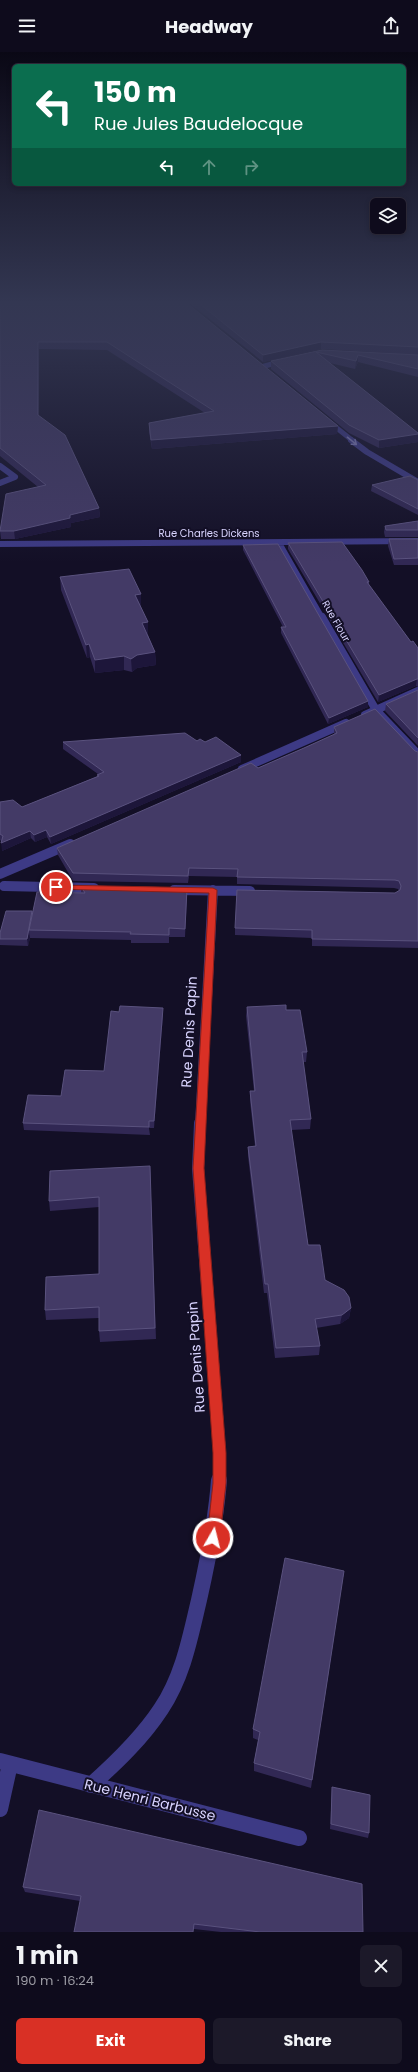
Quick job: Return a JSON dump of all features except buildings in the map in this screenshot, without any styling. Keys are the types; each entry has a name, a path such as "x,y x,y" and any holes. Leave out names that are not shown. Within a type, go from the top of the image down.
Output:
{"street":[{"path":"325,419 366,452 418,482"},
{"path":"0,466 14,477 8,481 0,483"},
{"name":"Rue Charles Dickens","path":"2,543 279,543 418,541"},
{"name":"Rue Flour","path":"279,543 376,710 418,754"},
{"path":"232,773 418,692"},
{"path":"81,839 0,875 2,890 102,888"},
{"path":"165,890 260,891"},
{"name":"Rue Denis Papin","path":"91,1785 125,1754 146,1730 162,1708 175,1683 186,1657 213,1538 217,1509 220,1453 198,1168 213,890"},
{"path":"0,1809 5,1762"},
{"name":"Rue Henri Barbusse","path":"5,1762 299,1838"}],"route":[{"path":"56,887 213,890 198,1145 198,1168 220,1453 220,1483 213,1538"}]}
